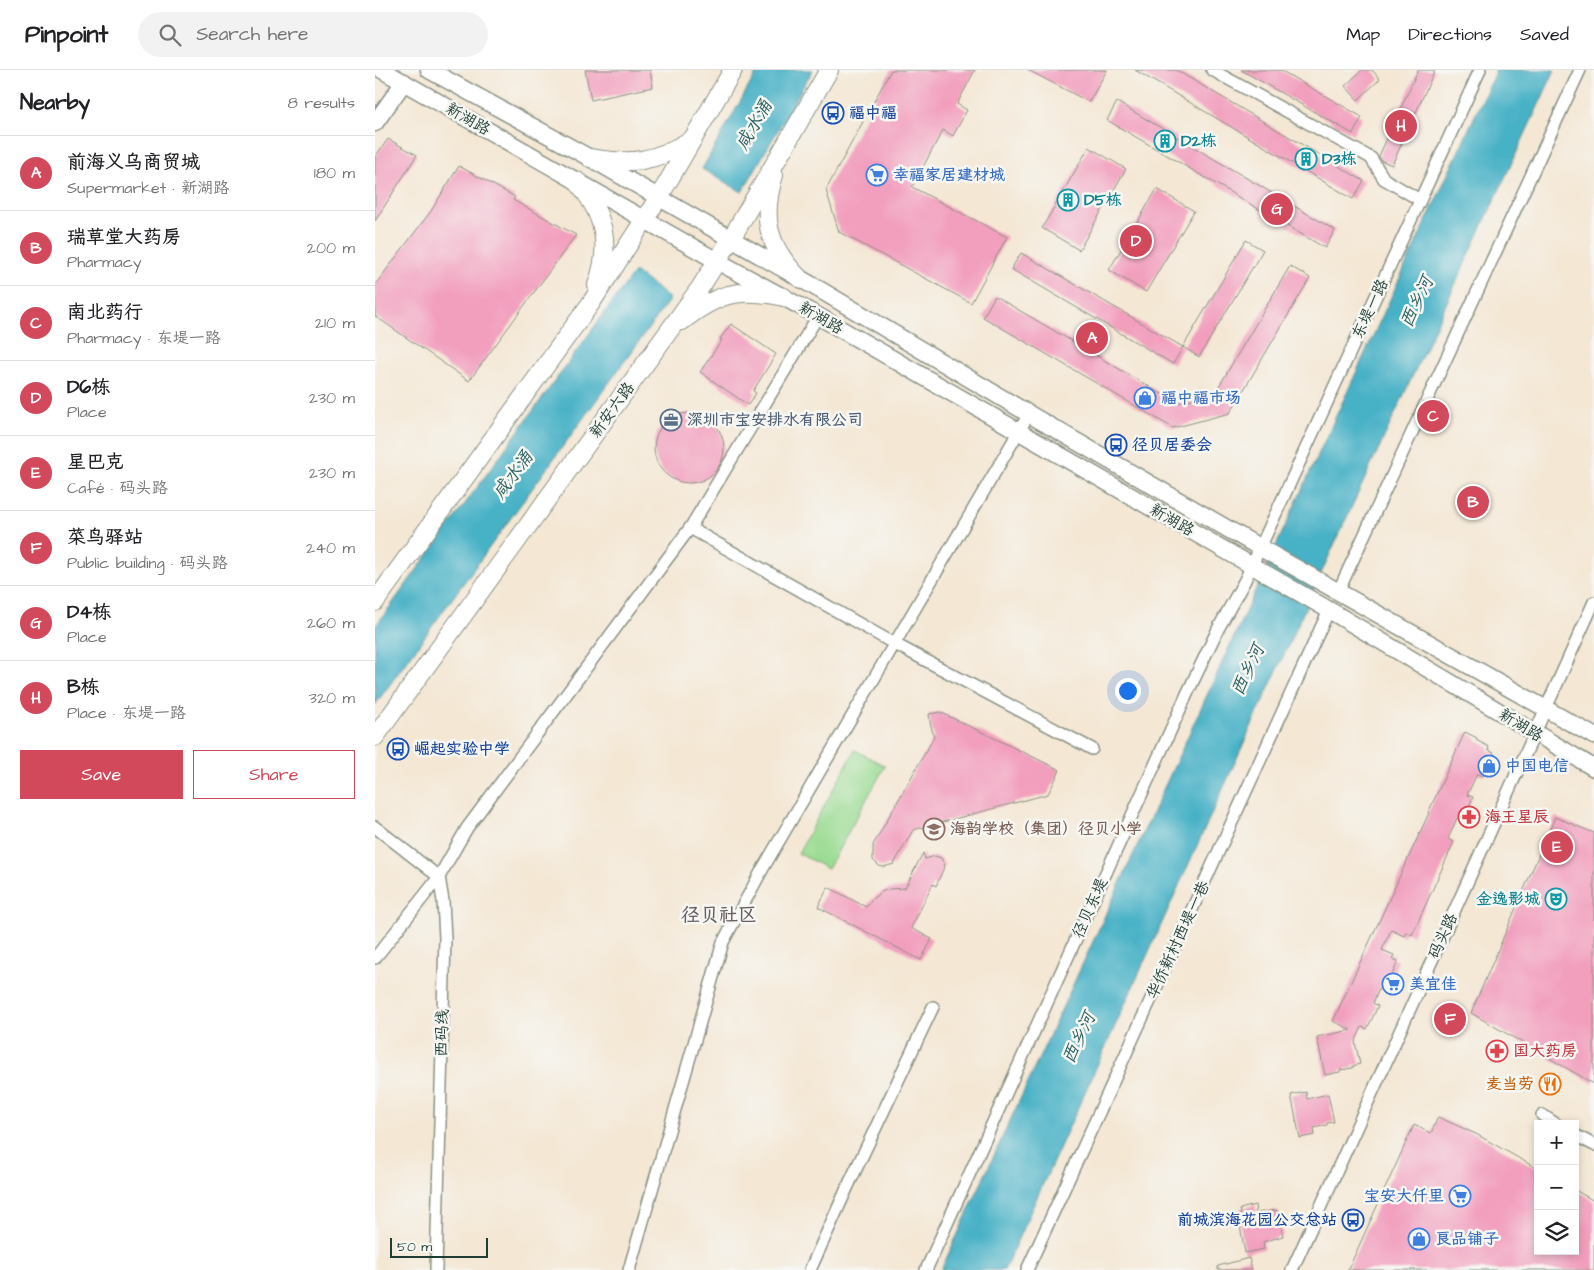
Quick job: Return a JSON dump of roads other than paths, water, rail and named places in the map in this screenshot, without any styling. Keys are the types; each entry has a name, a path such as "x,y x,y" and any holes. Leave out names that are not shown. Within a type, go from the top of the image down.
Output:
{"main road":[{"name":"新湖路","path":"382,70 644,220 818,316 1325,607 1594,768"},
{"name":"新湖路","path":"429,70 731,238 1263,550 1594,736"},
{"path":"375,602 591,303 659,197 733,70"},
{"name":"新安六路","path":"375,737 670,330 717,261 829,70"},
{"path":"375,123 404,82"},
{"path":"590,158 627,162 644,160 676,149 693,138"},
{"path":"780,152 771,183 767,219 773,244 787,266 799,278"},
{"path":"577,181 596,208 604,231 604,258 591,303"},
{"path":"670,330 703,306 728,295 750,292 784,297"}],"street":[{"path":"1212,70 1371,158 1384,179 1421,200"},
{"name":"东堤一路","path":"1263,550 1480,70"},
{"path":"1333,589 1581,70"},
{"path":"375,958 439,877 467,828 690,528 818,316"},
{"path":"629,1270 723,942 762,870 893,643 1029,414"},
{"path":"690,528 893,643 1092,750"},
{"name":"径贝东堤","path":"926,1270 1187,694 1218,629 1255,568 1263,550"},
{"name":"码头路","path":"1292,1270 1594,602"},
{"name":"华侨新村西堤一巷","path":"1027,1270 1325,607"},
{"path":"375,827 439,877"},
{"name":"西码线","path":"436,1270 445,938 443,901 439,877"},
{"path":"810,1270 933,1007"},
{"path":"1542,1115 1550,1120"},
{"path":"1579,1137 1594,1145"}],"water":[{"name":"咸水涌","path":"758,70 813,70 742,192 702,169"},
{"name":"西乡河","path":"1496,70 1555,70 1335,543 1004,1270 941,1270"},
{"name":"咸水涌","path":"635,271 670,299 375,705 375,627"}],"place":[{"name":"福中福","path":"833,113"},
{"name":"B栋","path":"1401,126"},
{"name":"D2栋","path":"1165,141"},
{"name":"D3栋","path":"1306,159"},
{"name":"幸福家居建材城","path":"877,175"},
{"name":"D5栋","path":"1068,200"},
{"name":"D4栋","path":"1277,209"},
{"name":"D6栋","path":"1136,241"},
{"name":"前海义乌商贸城","path":"1092,338"},
{"name":"福中福市场","path":"1145,398"},
{"name":"南北药行","path":"1433,416"},
{"name":"深圳市宝安排水有限公司","path":"671,420"},
{"name":"径贝居委会","path":"1116,445"},
{"name":"瑞草堂大药房","path":"1473,502"},
{"name":"崛起实验中学","path":"398,749"},
{"name":"中国电信","path":"1489,766"},
{"name":"海王星辰","path":"1469,817"},
{"name":"海韵学校（集团）径贝小学","path":"934,829"},
{"name":"星巴克","path":"1557,847"},
{"name":"金逸影城","path":"1556,899"},
{"name":"美宜佳","path":"1393,984"},
{"name":"菜鸟驿站","path":"1450,1019"},
{"name":"国大药房","path":"1497,1051"},
{"name":"麦当劳","path":"1550,1084"},
{"name":"宝安大仟里","path":"1460,1196"},
{"name":"前城滨海花园公交总站","path":"1353,1220"},
{"name":"良品铺子","path":"1419,1239"}],"district":[{"name":"径贝社区","path":"719,915"}]}
